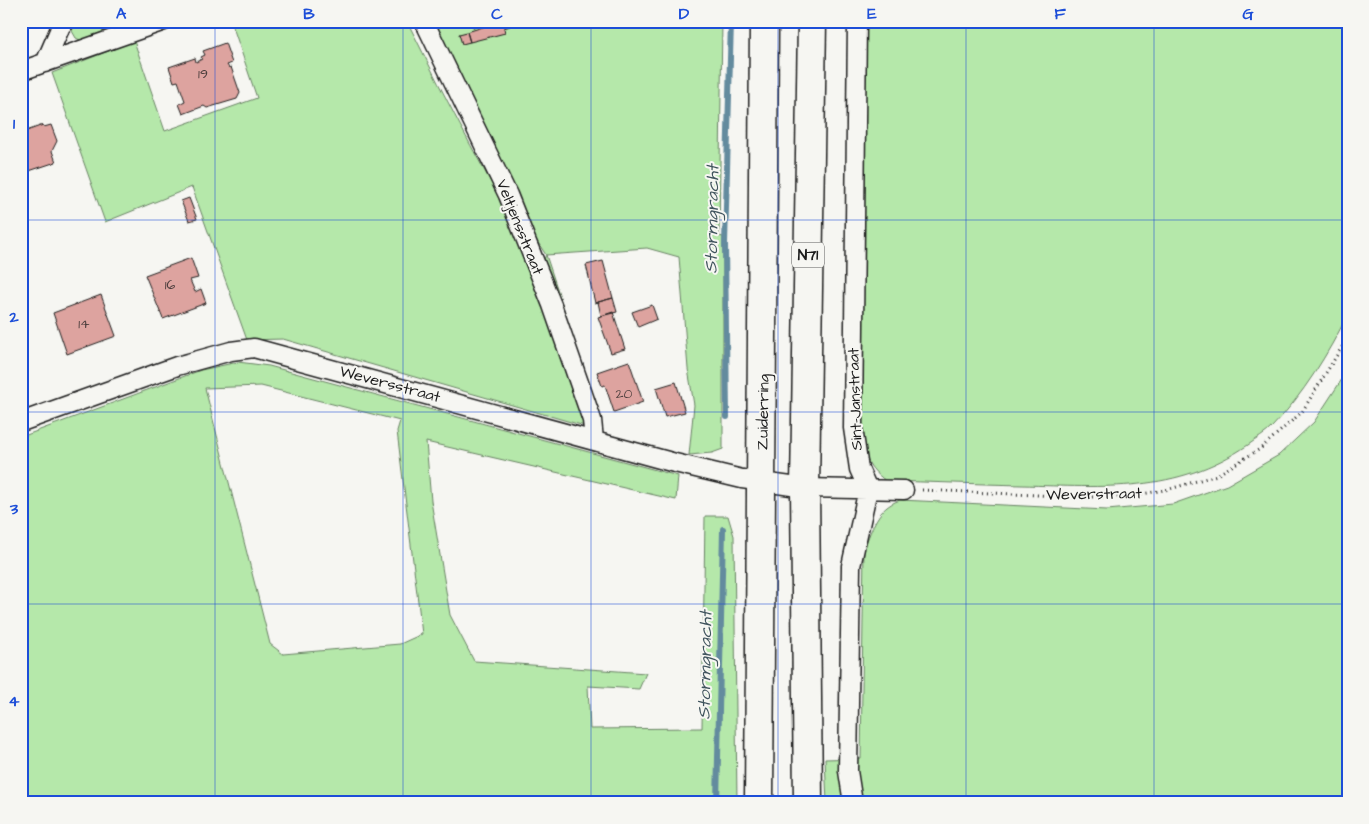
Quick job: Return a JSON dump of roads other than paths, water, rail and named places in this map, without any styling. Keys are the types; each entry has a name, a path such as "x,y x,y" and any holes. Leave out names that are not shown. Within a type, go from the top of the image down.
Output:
{"highway":[{"name":"Zuiderring","path":"759,803 758,731 764,279 761,204 764,21"},
{"name":"N71","path":"808,803 805,488 812,21"}],"street":[{"path":"45,63 61,26 66,21"},
{"path":"21,72 164,21"},
{"name":"Veltjensstraat","path":"424,21 508,195 574,367 592,420 594,440"},
{"name":"Sint-Janstraat","path":"857,21 853,428 859,469 868,489"},
{"name":"Weversstraat","path":"21,422 177,366 231,351 254,348 675,463 762,483 805,488"},
{"path":"805,488 904,490"},
{"path":"853,803 848,772 851,566 868,489"}],"waterway":[{"name":"Stormgracht","path":"727,417 725,244 731,21"},
{"name":"Stormgracht","path":"717,803 723,529"}]}
